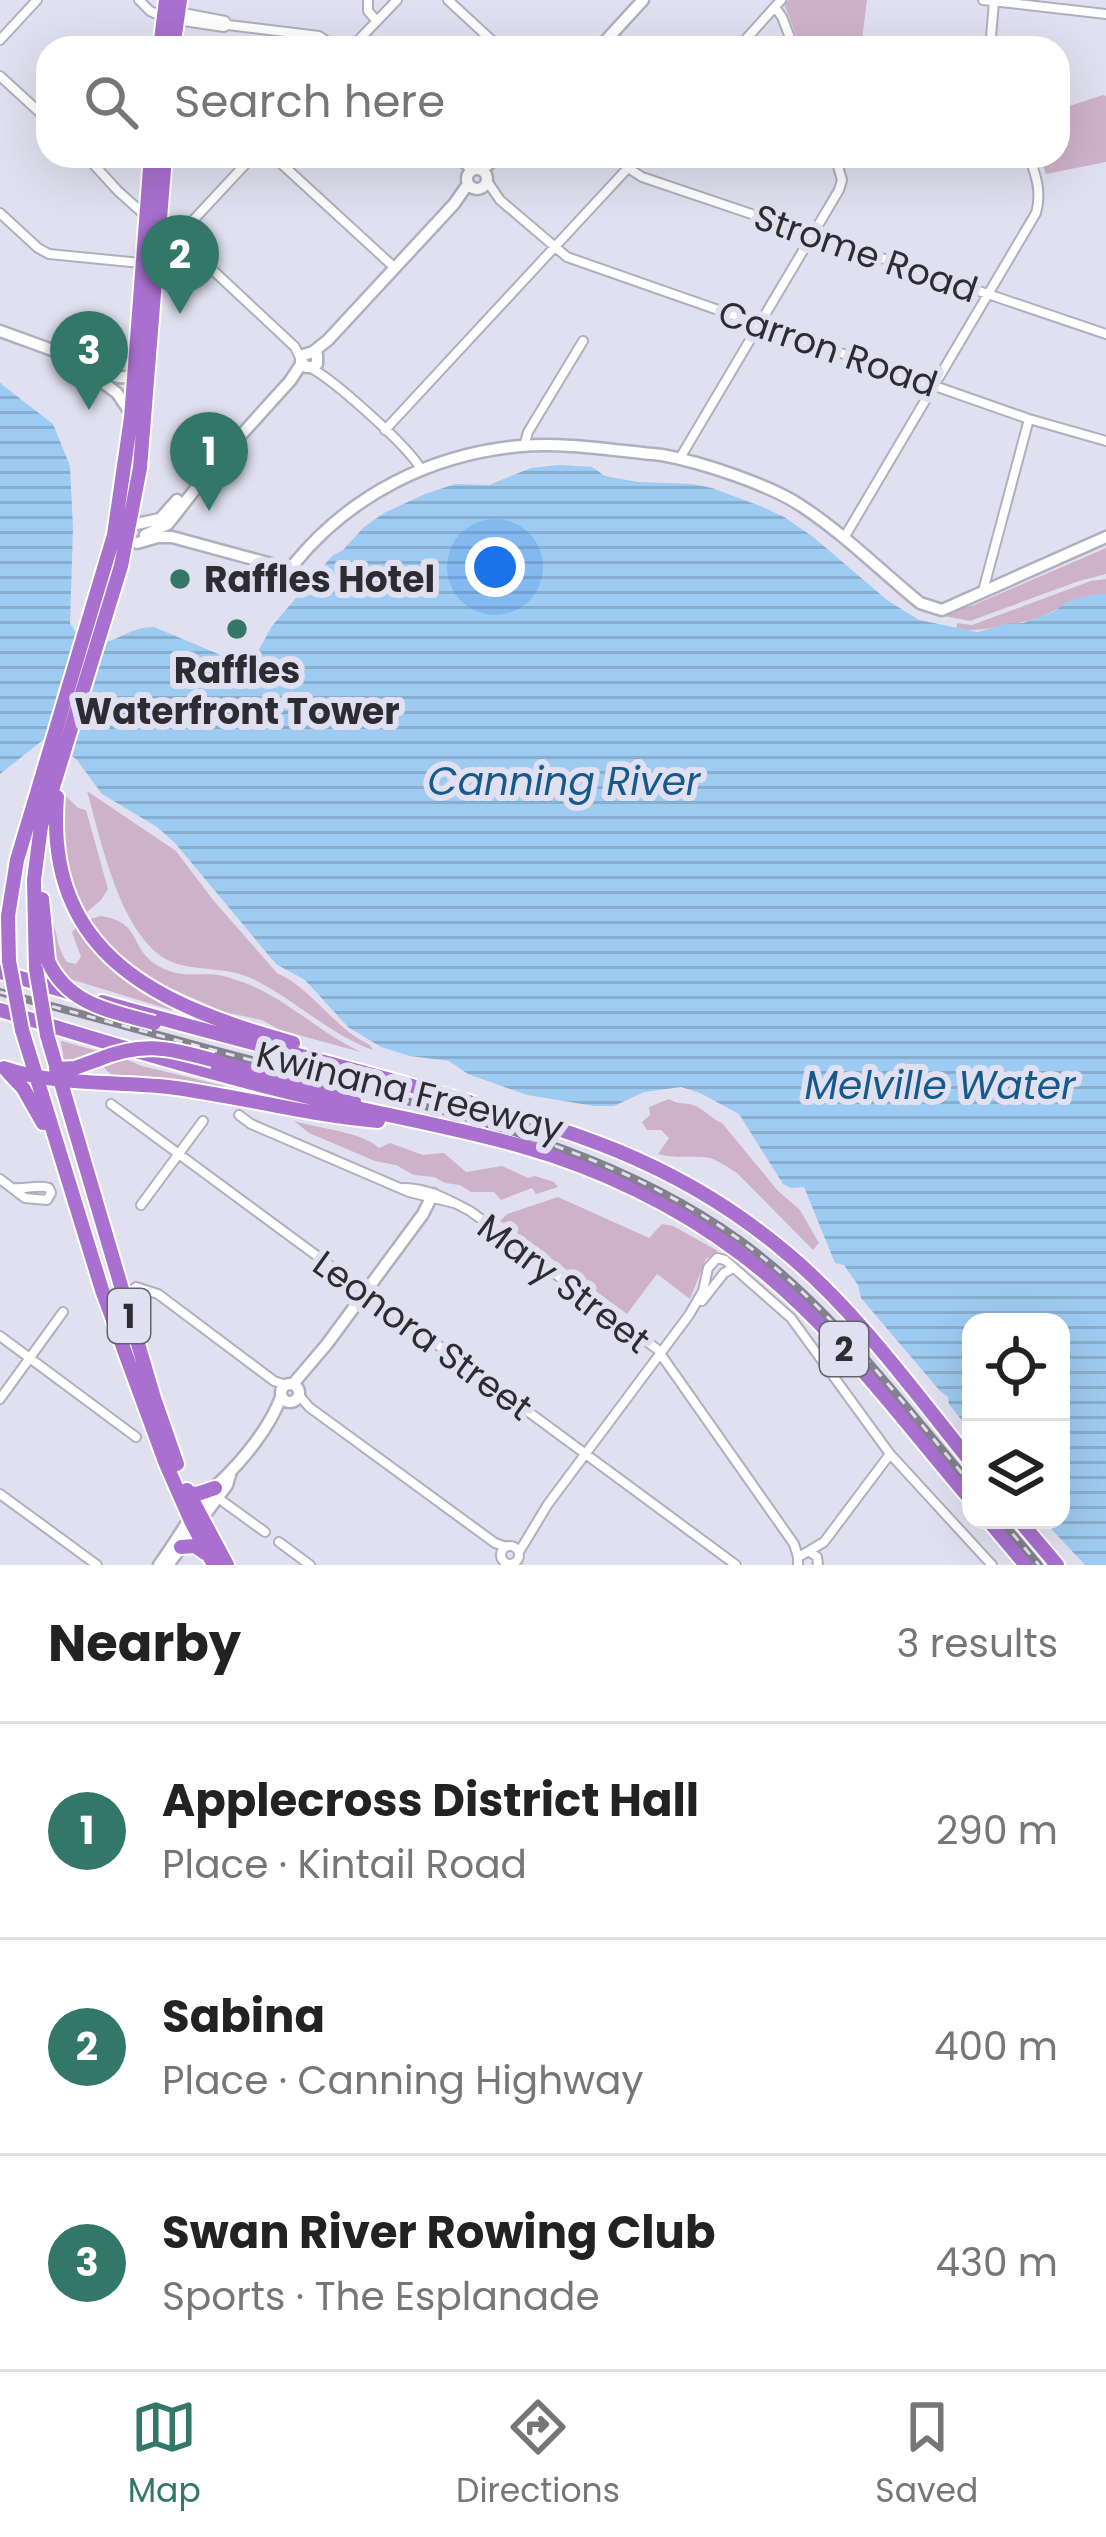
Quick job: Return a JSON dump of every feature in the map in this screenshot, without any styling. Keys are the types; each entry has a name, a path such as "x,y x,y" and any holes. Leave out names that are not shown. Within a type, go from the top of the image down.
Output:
{"highway":[{"path":"95,630 131,418 150,168"},
{"path":"56,1142 5,966 4,903 121,566 131,524 149,373 164,168"},
{"path":"33,932 36,858 52,766"},
{"path":"52,766 61,876 81,923 119,966 221,1020 435,1082 539,1122"},
{"path":"36,858 42,883 42,965 79,999 250,1049 345,1066"},
{"path":"0,883 17,860"},
{"path":"4,903 33,932"},
{"name":"1","path":"33,932 42,965 47,1035 123,1297 196,1520 227,1565"},
{"name":"Kwinana Freeway","path":"5,966 539,1122 610,1146 677,1177 782,1249 841,1305 962,1451"},
{"name":"Kwinana Freeway","path":"0,1011 23,1024 224,1076 516,1144 664,1204 742,1254 788,1292 833,1337 962,1489"},
{"path":"57,1074 124,1050 155,1046 335,1092 380,1113"},
{"path":"2,1067 35,1075 200,1092 326,1116 438,1126"},
{"name":"1","path":"2,1067 23,1088 56,1142 140,1395 212,1561"},
{"path":"70,1117 76,1097 93,1082"},
{"path":"189,1493 215,1493"},
{"path":"996,1529 1026,1565"},
{"path":"1026,1529 1057,1565"},
{"path":"181,1547 195,1546 212,1561"}],"street":[{"path":"0,40 37,0"},
{"path":"139,0 150,11 169,8 228,25 319,36"},
{"path":"368,0 368,10 377,21"},
{"path":"363,36 397,0"},
{"path":"448,0 487,36"},
{"path":"983,0 1106,14"},
{"path":"991,36 994,1"},
{"path":"609,36 638,2"},
{"path":"748,36 778,3"},
{"path":"778,3 789,36"},
{"path":"0,76 36,109"},
{"path":"97,168 147,218"},
{"path":"242,168 182,235 186,245 414,457 421,469"},
{"path":"286,168 395,268"},
{"path":"464,168 553,248"},
{"path":"121,566 146,534 168,524 308,359 488,168"},
{"path":"385,430 628,168"},
{"name":"Strome Road","path":"628,168 642,177 1106,334"},
{"path":"680,458 842,183 838,168"},
{"path":"844,538 1036,213 1040,200 1033,168"},
{"path":"0,213 50,254 143,263"},
{"name":"Carron Road","path":"553,248 567,257 1029,419 1106,441"},
{"path":"0,332 88,360 120,379 135,374"},
{"path":"524,446 583,341"},
{"path":"67,355 117,393 131,418"},
{"path":"982,594 1029,419"},
{"path":"137,543 172,537 286,568 381,488 448,460 524,446 680,458 788,498 927,607 942,610 1106,542"},
{"path":"114,535 131,524 160,519 214,465"},
{"path":"173,518 180,532 266,557 285,562 302,554"},
{"name":"Leonora Street","path":"111,1104 736,1565"},
{"name":"Mary Street","path":"239,1115 404,1188 455,1203 657,1349 803,1556 815,1554 819,1563"},
{"path":"141,1205 203,1120"},
{"path":"0,1179 12,1188 26,1198 35,1200 32,1195 38,1187 12,1188"},
{"path":"163,1565 365,1292 429,1196"},
{"path":"689,1316 712,1262 725,1260 799,1328 890,1454 992,1565"},
{"path":"123,1297 136,1287 158,1294 511,1559 689,1316 733,1268"},
{"path":"0,1400 63,1312"},
{"path":"0,1336 136,1437"},
{"path":"803,1556 824,1542 890,1454"},
{"path":"0,1493 98,1565"},
{"path":"215,1493 265,1532"},
{"path":"163,1565 181,1547 196,1520"},
{"path":"279,1542 310,1565"},
{"path":"819,1563 824,1542"}],"shaded area":[{"path":"788,0 867,0 862,36 796,36 784,4"},
{"path":"1106,96 1106,162 1046,174 1044,168 1070,168 1070,106"},
{"path":"1106,548 1106,574 970,621 933,614 974,605"},
{"path":"1106,579 1106,594 1083,598 1034,619 956,631 957,623 972,625"},
{"path":"87,791 176,851 277,973 373,1050 253,979 182,965 154,951 126,912"},
{"path":"65,795 86,810 108,889 87,912 73,886 66,856"},
{"path":"49,916 67,962 76,964 81,957 72,932 78,926 111,963 177,1006 171,1010 67,978 54,958"},
{"path":"101,916 124,924 160,967 250,985 361,1052 224,1012 168,987 130,967 92,928 90,919"},
{"path":"61,1041 224,1086 227,1091 113,1076 101,1065 68,1065"},
{"path":"669,1099 697,1107 722,1123 778,1191 800,1210 819,1243 813,1250 737,1173 710,1158 658,1154 669,1138 661,1130 647,1130 642,1122 650,1115 649,1107"},
{"path":"294,1121 351,1134 379,1148 390,1143 423,1155 444,1153 466,1172 502,1166 558,1187 536,1194 532,1188 501,1200 494,1192 471,1192 375,1161 309,1133"},
{"path":"558,1197 649,1238 662,1224 673,1226 718,1251 706,1259 690,1299 657,1274 627,1314 500,1221 507,1214"}],"water":[{"name":"Canning River","path":"0,383 53,424 70,466 70,623 83,644 103,643 154,627 245,661 256,655 272,626 332,556 384,513 455,484 489,485 531,468 559,465 592,467 605,476 638,482 712,488 765,508 812,536 887,600 919,620 978,632 1023,623 1069,601 1106,594 1106,1565 1085,1565 1051,1529 1070,1529 1070,1313 962,1313 962,1421 948,1397 861,1298 844,1265 835,1263 804,1187 783,1184 739,1114 681,1087 644,1092 614,1106 527,1095 468,1074 449,1061 381,1047 348,1027 305,980 276,964 175,843 102,794 77,760 48,736 0,774"}],"railway":[{"path":"0,992 493,1126 644,1183 740,1240 804,1294 863,1355 962,1473"},
{"path":"1009,1529 1039,1565"}],"place":[{"name":"Sabina","path":"180,314"},
{"name":"Swan River Rowing Club","path":"89,410"},
{"name":"Applecross District Hall","path":"209,511"},
{"name":"Raffles Hotel","path":"180,579"},
{"name":"Raffles Waterfront Tower","path":"237,629"}],"water label":[{"name":"Melville Water","path":"940,1085"}]}
